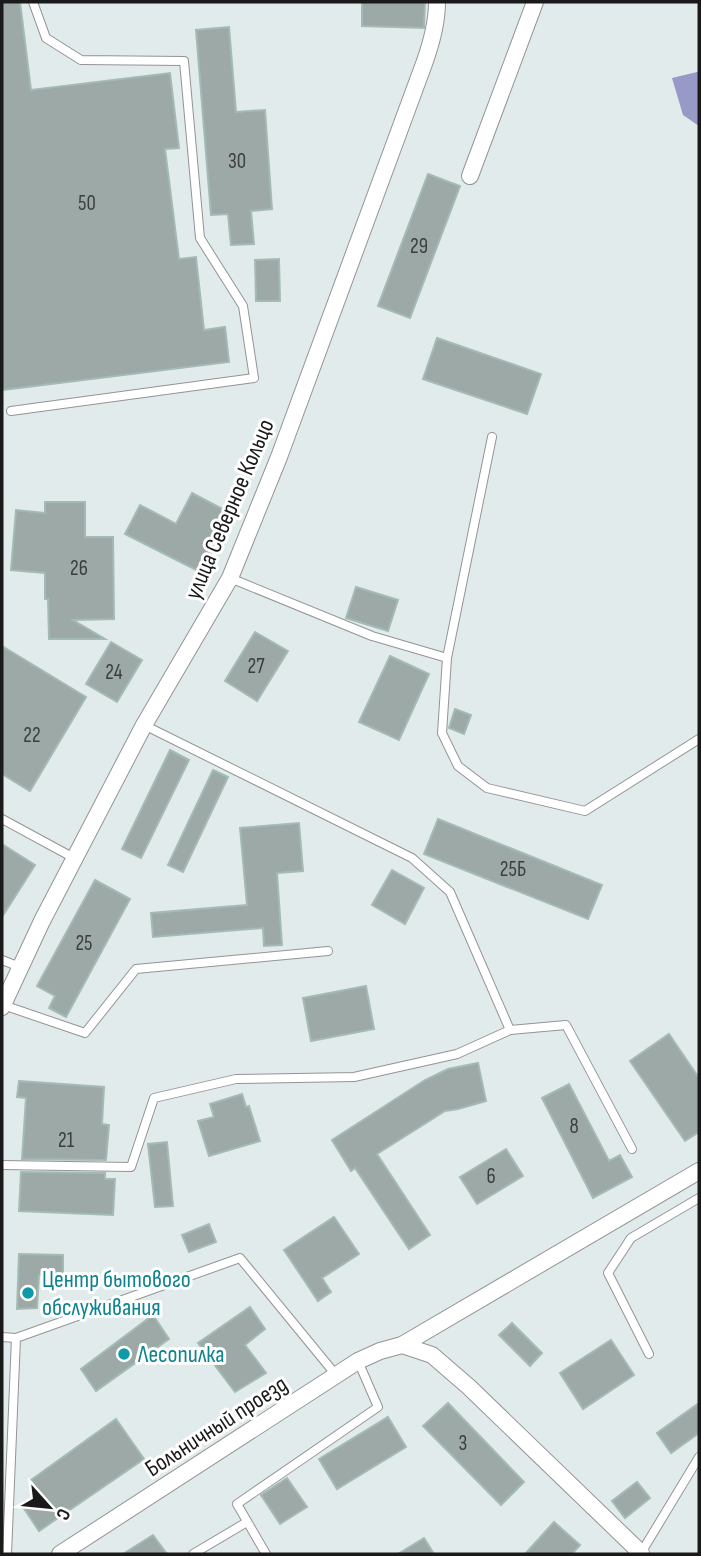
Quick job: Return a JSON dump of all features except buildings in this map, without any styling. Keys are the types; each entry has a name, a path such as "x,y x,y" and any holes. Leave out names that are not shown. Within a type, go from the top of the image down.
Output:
{"street":[{"name":"улица Северное Кольцо","path":"2,1006 74,858 144,725 230,579 279,457 425,61 435,27 437,2"},
{"path":"470,176 535,2"},
{"name":"Больничный проезд","path":"60,1554 358,1361 402,1345 699,1171"},
{"path":"402,1345 432,1355 469,1387 642,1554"}],"lane":[{"path":"11,411 254,378 243,306 200,238 184,61 81,60 46,38 33,2"},
{"path":"492,437 447,658 442,733 458,766 487,788 585,811 699,739"},
{"path":"230,579 372,636 447,658"},
{"path":"144,725 412,858 450,892 510,1030"},
{"path":"2,819 74,858"},
{"path":"2,1006 85,1033 136,969 328,951"},
{"path":"2,960 20,967"},
{"path":"2,1165 131,1167 155,1098 236,1079 354,1077 457,1054 510,1030 566,1025 632,1149"},
{"path":"649,1354 608,1272 631,1238 699,1198"},
{"path":"2,1337 16,1338 240,1258 336,1375"},
{"path":"7,1554 16,1338"},
{"path":"266,1554 237,1504 379,1407 358,1361"},
{"path":"642,1554 699,1457"},
{"path":"193,1554 247,1522"}],"shaded area":[{"path":"699,72 699,126 683,115 672,78"}],"place":[{"name":"Центр бытового обслуживания","path":"28,1293"},
{"name":"Лесопилка","path":"124,1354"}]}
